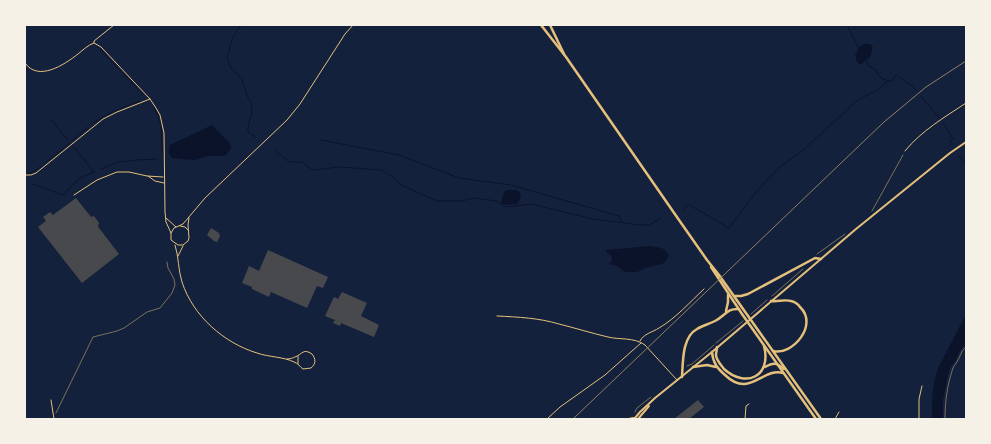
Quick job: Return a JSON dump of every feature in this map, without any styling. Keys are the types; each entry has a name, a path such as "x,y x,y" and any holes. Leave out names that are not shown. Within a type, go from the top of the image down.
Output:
{"main road":[{"path":"541,25 718,276 745,311 763,345 820,419"},
{"path":"550,25 563,48 566,58"},
{"path":"629,419 636,419 655,398 856,229 966,142"},
{"path":"734,296 748,294 815,258 821,259"},
{"path":"723,282 742,314 773,352 816,419"},
{"path":"726,312 728,293"},
{"path":"771,301 786,300 794,302 804,311 807,320 804,334 798,341 784,351 773,352"},
{"path":"682,377 685,347 689,336 697,329 716,320 731,309 745,311"},
{"path":"763,345 766,356 764,367"},
{"path":"717,347 716,356 718,362 737,378 752,377 758,374 764,367 777,364"},
{"path":"712,352 712,359 717,368 731,380 742,384 756,382 774,373 786,373"},
{"path":"693,368 707,365 717,368"}],"street":[{"path":"25,63 32,70 39,72 47,71 68,61 94,43 114,25"},
{"path":"171,233 189,218 205,198 287,120 300,104 345,34 353,25"},
{"path":"94,43 101,47 156,108 164,128 164,199 166,222 171,233 171,240 175,244 183,245"},
{"path":"25,175 36,173 103,119 150,100"},
{"path":"905,151 922,134 966,103"},
{"path":"74,195 92,182 113,173 129,172 164,177"},
{"path":"147,176 155,181 164,183"},
{"path":"166,218 176,227"},
{"path":"178,257 183,245 190,238 188,231 189,218"},
{"path":"180,226 185,227 188,231"},
{"path":"175,244 180,274 186,292 196,309 215,330 230,341 246,349 269,357 288,359 303,368 312,367 315,360 312,354 307,351 288,359"},
{"path":"547,419 606,375 641,342 643,336 667,323 704,288"},
{"path":"497,316 523,317 546,321 610,338 641,342 678,380"},
{"path":"298,356 297,362 299,365"},
{"path":"919,419 919,399 922,386"},
{"path":"50,400 54,418"},
{"path":"745,419 746,406 749,404"},
{"path":"836,419 839,412"}],"path":[{"path":"872,212 905,151"},
{"path":"817,254 845,234"},
{"path":"54,418 93,337 124,328 147,312 160,308 172,293 175,285 167,262"},
{"path":"750,315 802,270 806,264"},
{"path":"682,369 692,364 744,320"},
{"path":"945,419 945,400 949,379 952,369 957,364 963,348 966,346"}],"water":[{"path":"870,44 873,47 870,57 860,65 855,55 859,47"},
{"path":"212,125 230,143 231,149 225,156 208,156 195,160 172,158 169,152 170,145"},
{"path":"507,190 517,190 521,194 517,204 506,205 501,203 504,192"},
{"path":"650,246 665,250 669,255 666,261 637,272 625,272 615,265 607,264 612,260 611,255 606,250"},
{"path":"966,314 966,343 950,368 943,400 943,419 932,419 933,387 938,368"}],"building":[{"path":"76,198 91,217 94,216 99,223 99,228 119,254 82,283 38,227 46,221 43,217 50,212 53,215"},
{"path":"211,228 219,233 220,236 217,242 207,235"},
{"path":"268,250 328,277 323,288 317,286 307,308 271,292 269,297 242,283 249,266 259,271"},
{"path":"342,292 367,303 361,316 379,325 374,337 341,323 340,326 333,323 335,320 325,316 334,297 338,299"},
{"path":"698,400 704,407 689,419 674,419"}],"waterway":[{"path":"241,25 232,39 227,58 231,68 242,79 247,96 251,102 252,111 248,132 256,137"},
{"path":"847,25 858,47"},
{"path":"97,46 143,94"},
{"path":"866,61 882,78 892,81 896,75 917,91"},
{"path":"683,211 688,204 729,228 756,192 781,166 802,151 858,100 877,90 888,81"},
{"path":"921,96 940,119"},
{"path":"93,123 116,110 140,101"},
{"path":"154,107 161,124 162,153"},
{"path":"51,119 68,141"},
{"path":"943,123 953,139 950,145"},
{"path":"72,141 88,127"},
{"path":"321,140 399,155 459,178 511,185 619,216 622,222"},
{"path":"25,173 35,171 70,143"},
{"path":"33,184 63,195 80,178 94,172 73,146"},
{"path":"275,151 288,161 302,162 313,170 340,167 381,170 393,177 399,184 437,201 462,201 473,198 497,201 505,207 531,204 593,219 640,225 649,225 661,218"},
{"path":"959,156 966,164"},
{"path":"101,169 118,162 157,159"}],"railway":[{"path":"573,419 884,122 926,87 966,61"}]}
